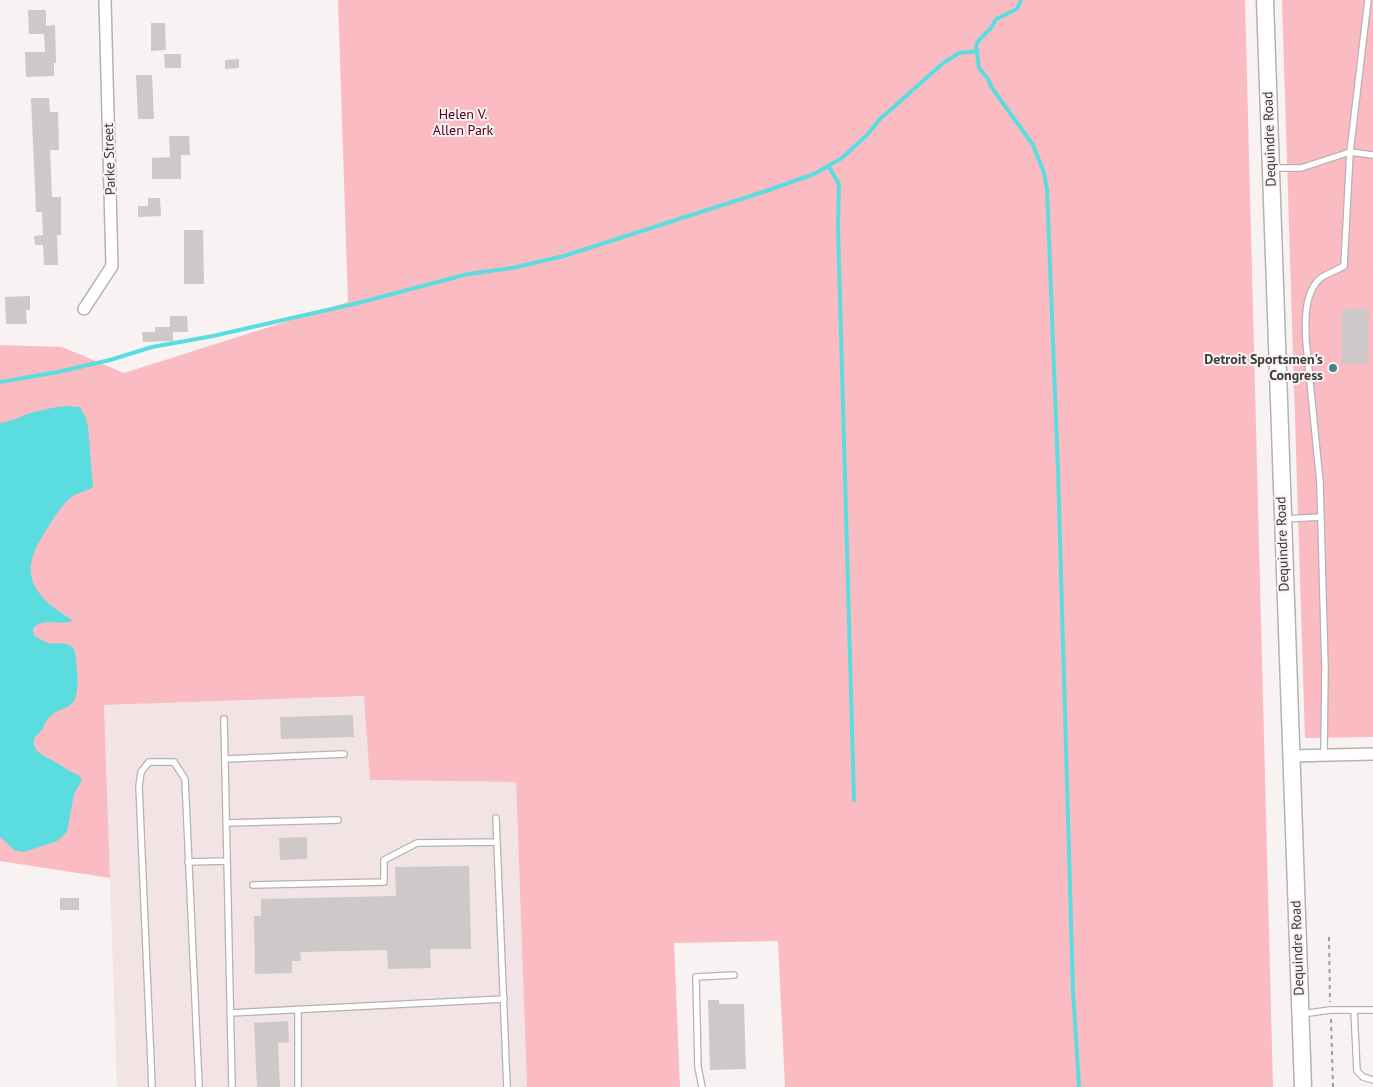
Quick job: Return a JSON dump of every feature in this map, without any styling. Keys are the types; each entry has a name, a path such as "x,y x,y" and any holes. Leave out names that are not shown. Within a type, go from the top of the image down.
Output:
{"main road":[{"name":"Dequindre Road","path":"1265,0 1303,1087"}],"street":[{"name":"Parke Street","path":"84,309 112,266 106,0"},
{"path":"1291,756 1373,754"}],"lane":[{"path":"1324,755 1325,669 1320,483 1306,341 1307,317 1311,290 1321,278 1344,266 1350,152 1370,4"},
{"path":"1272,168 1301,168 1350,152 1373,155"},
{"path":"1282,520 1321,517"},
{"path":"224,719 232,1087"},
{"path":"225,759 344,754"},
{"path":"152,1087 139,786 141,772 149,762 174,762 184,779 199,1087"},
{"path":"496,818 507,1087"},
{"path":"226,823 338,820"},
{"path":"253,885 384,882 384,860 417,843 497,842"},
{"path":"188,862 227,861"},
{"path":"702,1087 698,1067 696,977 734,975"},
{"path":"230,1013 504,1000"},
{"path":"298,1009 298,1087"},
{"path":"1300,1014 1330,1010 1373,1010"},
{"path":"1354,1010 1357,1070 1363,1077 1373,1080"}],"shaded area":[{"path":"365,696 370,780 516,782 527,1087 117,1087 104,705"}],"green space":[{"name":"Helen V. Allen Park","path":"338,0 1245,0 1273,1087 785,1087 778,941 674,943 680,1087 527,1087 516,782 370,780 364,696 104,705 110,878 0,861 0,345 62,347 124,373 348,302"},
{"name":"Detroit Sportsmen's Congress","path":"1282,0 1373,0 1373,737 1305,738"}],"water":[{"path":"67,406 80,407 86,418 93,487 78,493 66,502 50,523 32,559 31,576 40,594 51,606 73,621 41,623 33,629 34,636 47,642 67,644 73,648 75,651 77,689 72,704 48,718 41,731 35,737 34,744 41,754 80,776 82,780 74,794 67,832 57,841 24,852 14,850 0,837 0,423 37,411"}],"building":[{"path":"28,10 46,10 46,26 55,25 56,63 54,63 54,76 26,77 25,52 45,52 44,34 29,34"},
{"path":"151,23 165,23 166,50 151,51"},
{"path":"164,54 181,54 181,68 165,68"},
{"path":"239,59 239,68 225,69 225,60"},
{"path":"136,75 152,75 154,119 138,119"},
{"path":"31,98 49,98 50,112 58,112 59,150 50,150 52,197 61,197 61,235 57,235 58,265 44,265 43,245 35,245 34,236 43,235 42,212 36,212"},
{"path":"169,136 189,136 190,155 181,155 181,179 152,179 152,158 170,157"},
{"path":"148,198 160,198 161,216 138,217 138,206 148,206"},
{"path":"184,230 203,230 204,284 184,284"},
{"path":"30,296 30,310 26,310 27,324 6,324 5,297"},
{"path":"1342,309 1369,309 1368,364 1341,364"},
{"path":"170,316 187,316 188,332 173,332 173,341 143,342 142,332 155,332 155,327 170,327"},
{"path":"353,715 354,737 281,739 280,717"},
{"path":"307,837 307,859 280,860 279,838"},
{"path":"469,866 471,949 430,949 431,968 388,969 387,950 300,952 301,961 292,961 292,973 255,974 254,916 261,916 261,899 396,896 395,867"},
{"path":"60,898 79,898 79,910 60,910"},
{"path":"708,1000 719,1000 719,1004 744,1004 746,1069 710,1070"},
{"path":"288,1021 289,1042 278,1043 280,1087 257,1087 254,1023"}],"waterway":[{"path":"1021,0 1017,9 996,19 976,46 979,68 1033,145 1044,173 1047,189 1058,470 1073,991 1079,1087"},
{"path":"0,382 58,372 110,360 152,347 213,336 358,303 468,274 512,268 564,256 763,192 814,174 842,158 867,135 879,120 942,64 959,53 978,51"},
{"path":"829,167 839,184 838,227 854,800"}],"place":[{"name":"Detroit Sportsmen's Congress","path":"1333,368"}]}
